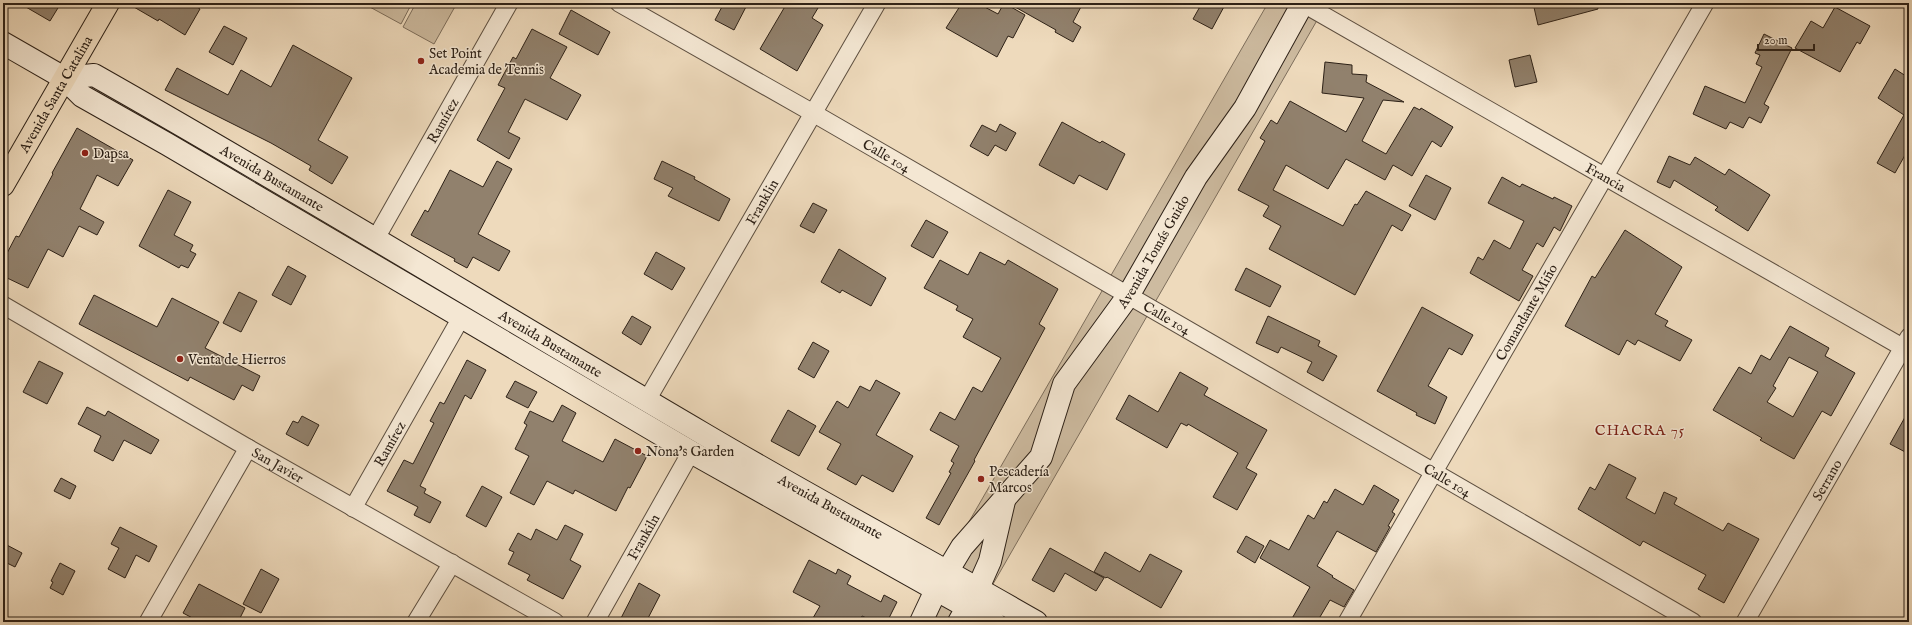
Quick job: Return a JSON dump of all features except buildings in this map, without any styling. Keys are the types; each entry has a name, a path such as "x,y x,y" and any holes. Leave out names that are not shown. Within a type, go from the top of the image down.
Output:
{"main road":[{"name":"Avenida Santa Catalina","path":"3,185 108,3"},
{"name":"Avenida Tomás Guido","path":"921,622 936,590 962,547 1040,457 1064,384 1128,296 1196,177 1245,108 1302,3"},
{"name":"Avenida Bustamante","path":"3,43 64,78 82,96 462,316 692,452 936,590 963,615 994,622"},
{"name":"Avenida Bustamante","path":"64,78 94,75 376,238 472,298 647,400 702,434 948,571 1036,622"},
{"name":"Avenida Tomás Guido","path":"963,615 978,588 990,561 1005,496"}],"street":[{"name":"Ramírez","path":"376,238 509,3"},
{"name":"Calle 104","path":"619,3 813,113 1693,622"},
{"name":"Franklin","path":"647,400 877,3"},
{"name":"Francia","path":"1302,3 1605,177 1907,345"},
{"name":"Comandante Miño","path":"1347,622 1705,3"},
{"path":"167,144 178,123"},
{"name":"San Javier","path":"3,305 248,448 555,622"},
{"name":"Ramírez","path":"353,508 462,316"},
{"name":"Serrano","path":"1745,622 1907,345"},
{"path":"148,622 248,448"},
{"name":"Frankiln","path":"594,622 692,452"},
{"path":"416,622 452,563"}],"shaded area":[{"path":"370,3 412,3 401,24 368,6"},
{"path":"416,3 457,3 434,44 403,27"},
{"path":"1268,3 1327,3 985,598 1026,622 1007,622 980,606 971,622 911,622 935,580 98,94 101,86 940,572"}],"place":[{"name":"Set Point Academia de Tennis","path":"421,61"},
{"name":"Dapsa","path":"85,153"},
{"name":"Venta de Hierros","path":"180,359"},
{"name":"Nona's Garden","path":"638,451"},
{"name":"Pescadería Marcos","path":"981,479"}],"district":[{"name":"CHACRA 75","path":"1640,430"}]}
